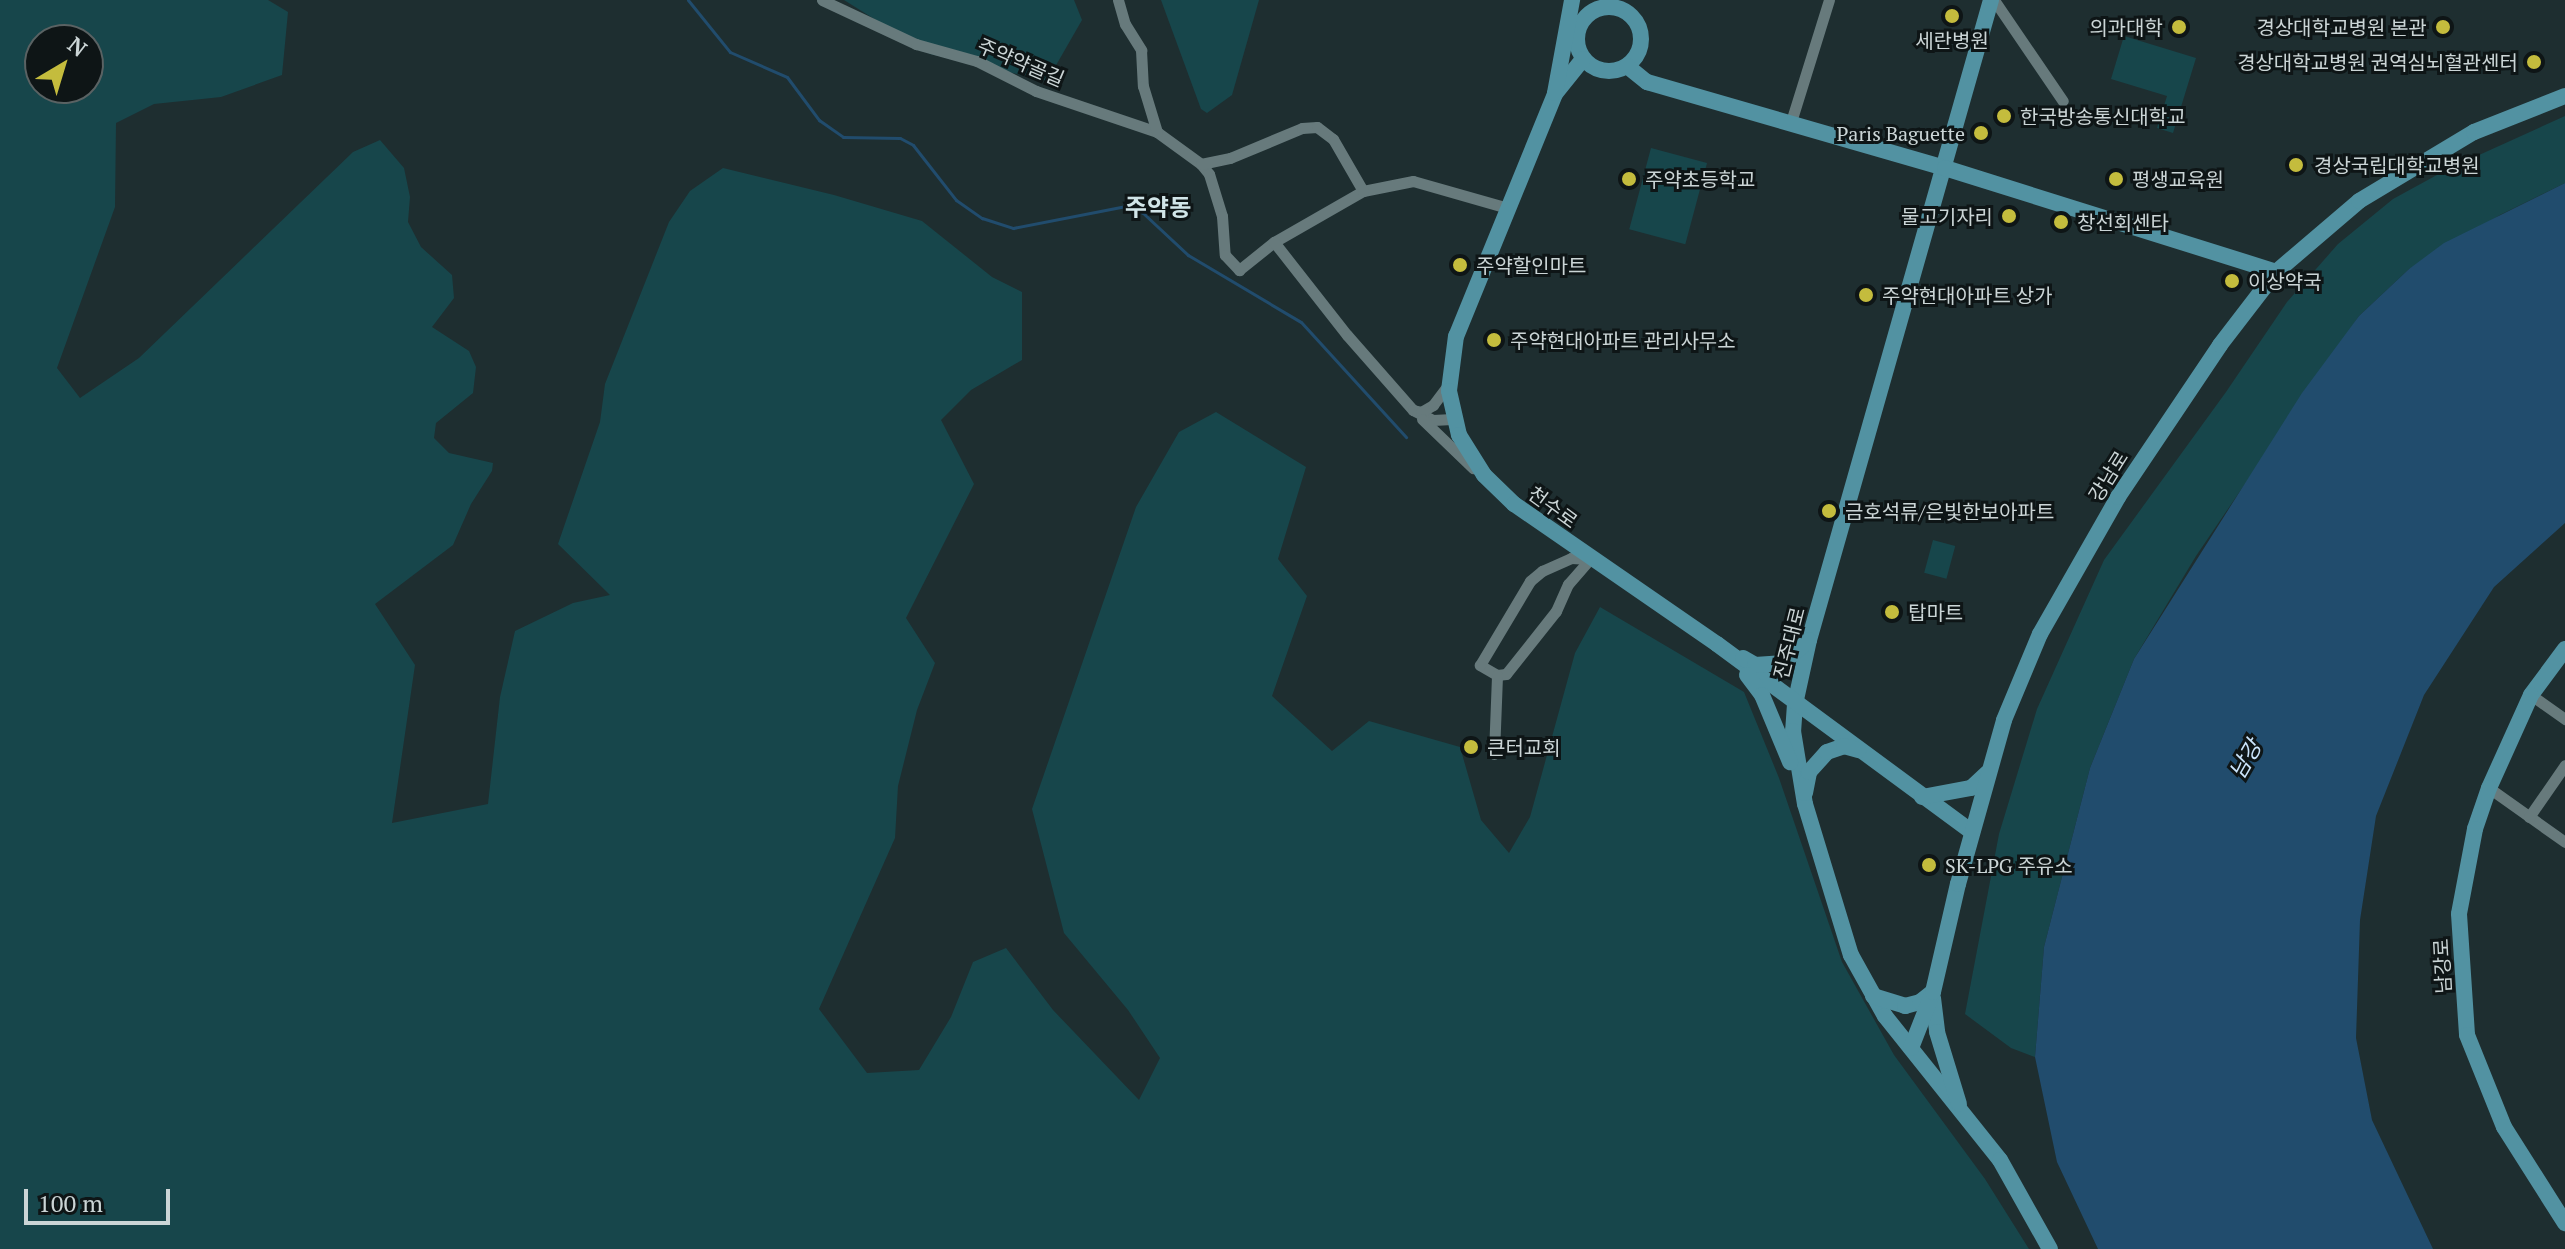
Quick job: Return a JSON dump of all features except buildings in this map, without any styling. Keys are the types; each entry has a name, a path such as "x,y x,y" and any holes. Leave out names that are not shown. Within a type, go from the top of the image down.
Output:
{"street":[{"name":"주약약골길","path":"822,0 916,44 977,61 1036,91 1157,132 1201,164 1218,200 1225,255 1239,270 1274,242 1363,191 1413,181 1508,208"},
{"path":"1118,0 1125,24 1141,50 1143,86 1157,132"},
{"path":"1555,94 1572,0"},
{"path":"1790,125 1829,0"},
{"name":"진주대로","path":"1993,0 2063,101"},
{"name":"진주대로","path":"1993,0 1809,640 1795,704 1795,751 1805,804 1851,955 1873,996 2007,1171 2050,1249"},
{"path":"1627,66 1641,43 1631,6 1587,7 1577,40 1583,59 1600,70 1627,66 1647,82 1945,168 2276,272"},
{"name":"천수로","path":"1583,59 1555,94 1456,336 1449,384 1452,419 1475,464 1514,504 1717,644 1972,832"},
{"name":"강남로","path":"1911,1048 1933,992 1972,832 2008,710 2056,601 2142,460 2220,345 2276,272 2359,201 2448,146 2565,96"},
{"path":"1201,164 1230,158 1302,128 1317,127 1333,139 1363,191"},
{"path":"1274,242 1347,335 1413,410 1514,504"},
{"path":"1413,410 1421,412 1433,405 1449,384"},
{"path":"1413,410 1433,420 1452,419"},
{"path":"1590,559 1568,584 1556,611 1506,674 1497,675 1480,665 1530,581 1562,561 1590,559"},
{"path":"1717,644 1755,665 1768,666 1793,655 1809,640"},
{"path":"1717,644 1762,695 1805,804"},
{"name":"남강로","path":"2565,649 2531,695 2489,788 2475,829 2459,914 2467,1035 2504,1127 2565,1223"},
{"path":"1494,754 1497,675"},
{"path":"2531,695 2565,719"},
{"path":"1805,804 1805,785 1817,761 1837,747 1859,750"},
{"path":"2529,817 2565,765"},
{"path":"1922,797 1971,788 1988,772"},
{"path":"2489,788 2565,842"},
{"path":"1873,996 1905,1006 1933,992 1937,1032 1961,1113"}],"shaded area":[{"path":"0,0 268,0 288,12 282,75 221,97 154,104 116,123 115,207 57,368 80,398 139,358 353,152 380,140 404,168 410,197 408,222 421,247 452,275 454,298 432,327 469,351 476,367 473,393 436,423 434,438 449,453 493,463 492,471 471,504 453,545 375,604 415,665 392,823 488,804 500,697 515,631 573,603 610,595 558,544 600,422 605,384 669,222 690,191 723,168 834,195 922,221 992,277 1022,292 1022,360 971,390 941,420 974,484 906,618 935,663 917,710 898,786 895,838 819,1009 867,1073 919,1070 951,1017 973,962 1006,948 1053,1010 1139,1100 1160,1058 1128,1010 1064,933 1032,809 1136,507 1179,432 1216,412 1306,467 1278,559 1307,596 1272,696 1332,751 1369,721 1460,747 1481,820 1509,853 1530,817 1575,653 1600,607 1744,692 1779,778 1842,962 1894,1055 1985,1179 2029,1249 0,1249"},
{"path":"844,0 1074,0 1082,20 1047,81 930,54"},
{"path":"1161,0 1259,0 1232,95 1207,113 1201,109"},
{"path":"2124,36 2196,58 2173,133 2157,128 2167,96 2111,79"},
{"path":"2565,116 2565,183 2500,215 2409,269 2359,316 2196,556 2134,659 2090,768 2044,947 2035,1057 2011,1048 1965,1014 1999,834 2037,709 2104,560 2287,302 2338,244 2393,199 2446,170"},
{"path":"1651,148 1707,163 1685,244 1629,229"},
{"path":"1933,540 1955,546 1946,579 1924,573"}],"water":[{"name":"남강","path":"2565,183 2565,523 2494,587 2424,695 2376,816 2360,920 2356,1038 2372,1120 2433,1249 2098,1249 2057,1162 2035,1057 2044,947 2090,768 2134,659 2302,393 2359,316 2409,269 2444,243"}],"waterway":[{"path":"688,0 730,52 787,77 819,120 843,137 900,138 913,145 956,200 982,218 1013,228 1126,206 1143,213 1188,255 1301,322 1406,437"}],"place":[{"name":"세란병원","path":"1952,16"},
{"name":"의과대학","path":"2179,27"},
{"name":"경상대학교병원 본관","path":"2443,27"},
{"name":"경상대학교병원 권역심뇌혈관센터","path":"2534,62"},
{"name":"한국방송통신대학교","path":"2004,116"},
{"name":"Paris Baguette","path":"1981,133"},
{"name":"경상국립대학교병원","path":"2296,165"},
{"name":"주약초등학교","path":"1629,179"},
{"name":"평생교육원","path":"2116,179"},
{"name":"물고기자리","path":"2009,216"},
{"name":"창선회센타","path":"2061,222"},
{"name":"주약할인마트","path":"1460,265"},
{"name":"이상약국","path":"2232,281"},
{"name":"주약현대아파트 상가","path":"1866,295"},
{"name":"주약현대아파트 관리사무소","path":"1494,340"},
{"name":"금호석류/은빛한보아파트","path":"1829,511"},
{"name":"탑마트","path":"1892,612"},
{"name":"큰터교회","path":"1471,747"},
{"name":"SK-LPG 주유소","path":"1929,865"}],"district":[{"name":"주약동","path":"1158,208"}]}
